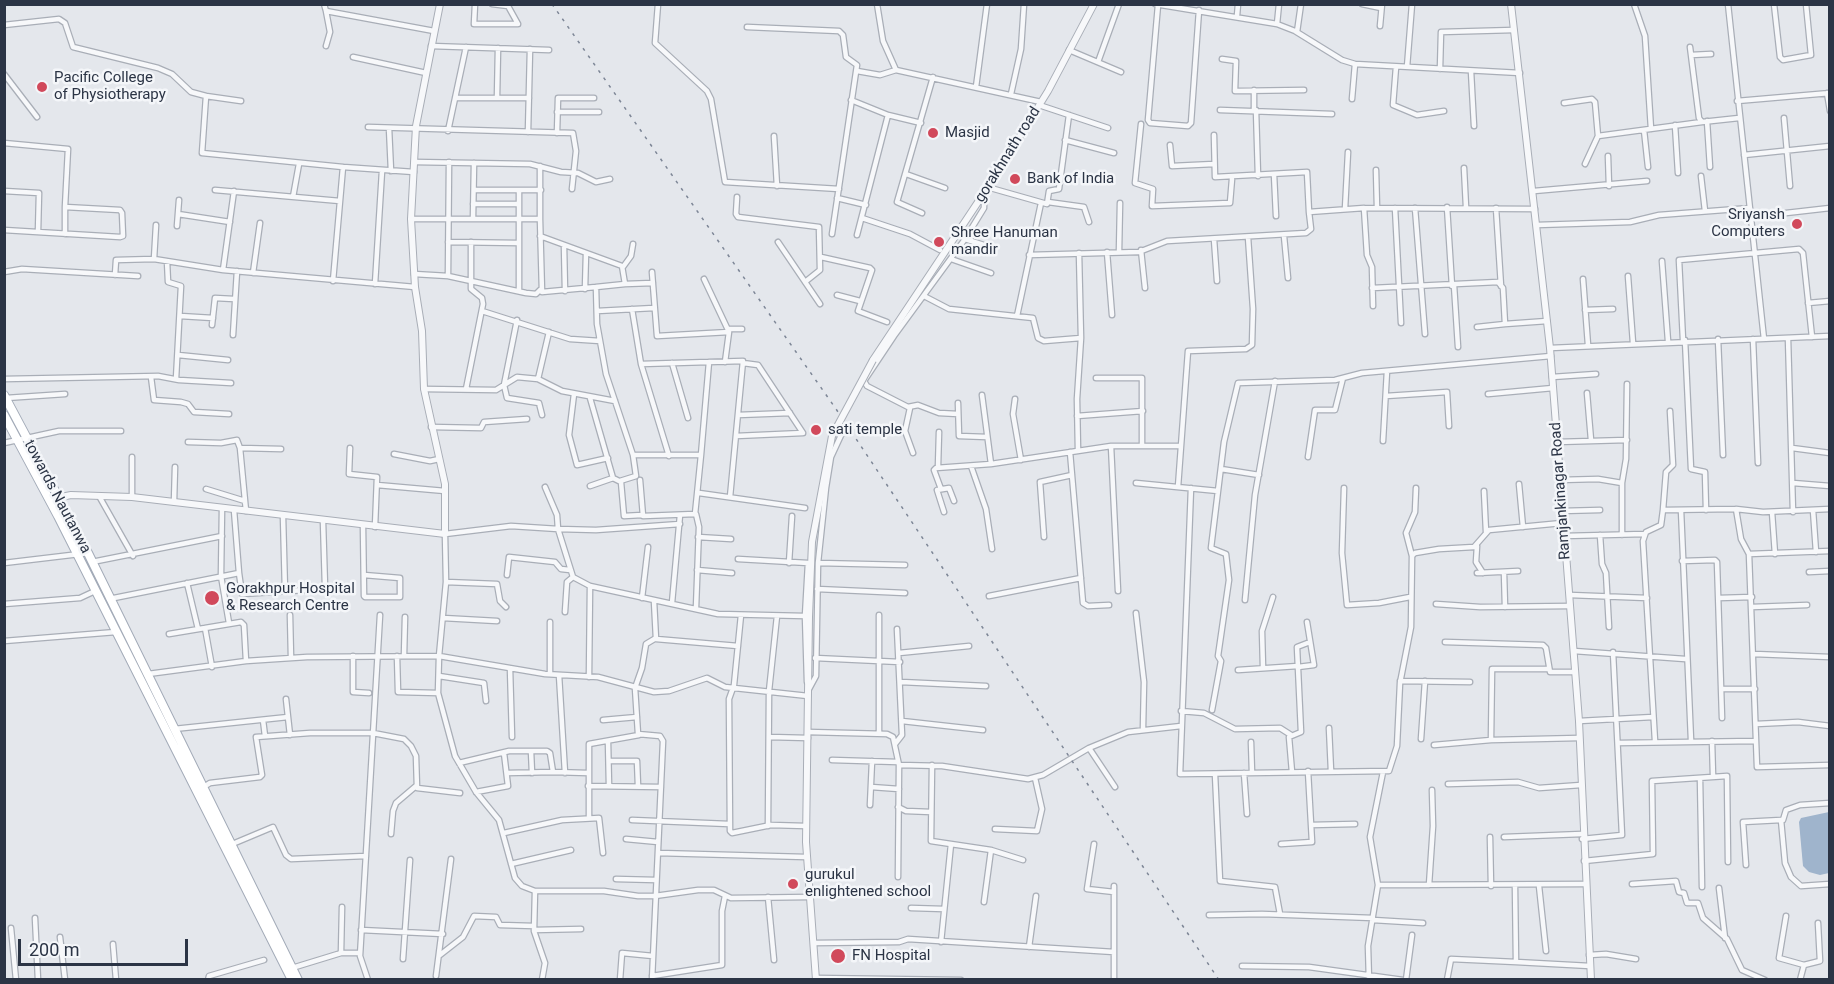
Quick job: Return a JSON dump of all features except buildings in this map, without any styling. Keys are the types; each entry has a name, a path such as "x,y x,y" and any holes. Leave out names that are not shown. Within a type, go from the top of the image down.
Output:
{"main road":[{"name":"towards Nautanwa","path":"5,397 53,499 88,553 298,980"},
{"path":"4,415 53,499 75,555 292,980"}],"street":[{"path":"324,4 330,32 326,46"},
{"path":"440,4 430,45 416,130 411,219 415,287 422,331 424,389 445,491 447,582 438,693 446,728 459,763 476,792 499,820 518,883 535,891 594,891 655,896 714,890 725,896 810,897"},
{"path":"475,4 474,24 518,24 508,6 492,4"},
{"path":"658,4 655,43 707,91 711,99 719,132 723,180 777,186 839,189"},
{"path":"878,4 883,41 896,70"},
{"path":"976,87 987,4"},
{"path":"1011,94 1021,49 1024,4"},
{"name":"gorakhnath road","path":"816,979 806,857 808,676 812,543 832,436 873,360 984,194 1040,103 1094,4"},
{"path":"1098,62 1119,4"},
{"path":"1237,16 1238,4"},
{"path":"1277,24 1279,4"},
{"path":"1297,32 1301,4"},
{"path":"1362,4 1382,6 1380,26"},
{"path":"1407,67 1412,4"},
{"name":"Ramjankinagar Road","path":"1511,4 1551,356 1562,523 1570,595 1579,721 1582,836 1591,980"},
{"path":"1634,4 1645,36 1651,129"},
{"path":"1774,4 1780,57 1783,60 1811,55 1806,4"},
{"path":"1198,10 1191,123 1188,126 1150,123 1148,120 1157,5 1198,10 1237,16 1277,24 1297,32 1342,60 1354,64 1520,73"},
{"path":"1729,5 1737,101 1764,339"},
{"path":"326,11 434,31"},
{"path":"4,25 63,20 73,47 158,68 172,74 192,93 241,101"},
{"path":"747,27 839,31 843,35 846,57 856,64 857,70 832,234"},
{"path":"1440,69 1441,32 1514,30"},
{"path":"430,45 549,50"},
{"path":"448,131 466,47"},
{"path":"1690,47 1699,118 1705,121"},
{"path":"497,98 498,48"},
{"path":"528,132 530,49"},
{"path":"1070,50 1121,72"},
{"path":"1691,55 1712,54"},
{"path":"353,57 426,73"},
{"path":"1222,59 1236,61 1233,90 1304,90"},
{"path":"1352,99 1354,64"},
{"path":"1396,67 1393,105 1417,115 1443,111"},
{"path":"857,70 880,75 896,70 1011,94 1108,129"},
{"path":"1471,71 1474,126"},
{"path":"4,74 37,117"},
{"path":"922,213 897,202 933,77"},
{"path":"1254,90 1258,176"},
{"path":"1737,101 1828,93 1830,111"},
{"path":"206,96 201,152 299,164 414,172"},
{"path":"455,98 529,98"},
{"path":"556,133 560,98 594,98"},
{"path":"851,100 888,115 921,123"},
{"path":"1564,103 1594,100 1598,136 1586,164"},
{"path":"1220,110 1332,114"},
{"path":"557,112 599,112"},
{"path":"858,235 888,115"},
{"path":"1048,202 1048,192 1059,189 1069,115"},
{"path":"1598,136 1739,117"},
{"path":"1784,118 1790,186"},
{"path":"1705,121 1710,167"},
{"path":"1141,124 1135,183 1152,189 1152,206 1230,203 1232,178"},
{"path":"1675,125 1678,173"},
{"path":"368,127 574,135 576,151 572,189"},
{"path":"389,128 390,171"},
{"path":"1644,130 1648,167"},
{"path":"1029,255 1119,252 1141,250 1167,241 1284,236 1309,231 1307,172 1232,178 1215,177 1214,135"},
{"path":"774,136 777,186"},
{"path":"1065,140 1114,153"},
{"path":"4,143 68,148 64,234"},
{"path":"1170,145 1172,166 1214,164"},
{"path":"1744,155 1830,146"},
{"path":"1345,209 1348,152"},
{"path":"1608,156 1609,186"},
{"path":"414,162 540,166 561,172 573,172 596,182 610,179"},
{"path":"448,276 449,162"},
{"path":"473,219 474,163"},
{"path":"293,197 299,164"},
{"path":"414,274 448,276 536,294 540,290 540,166"},
{"path":"333,281 343,167"},
{"path":"1464,168 1466,207"},
{"path":"1376,170 1377,208"},
{"path":"375,284 382,171"},
{"path":"906,174 945,188"},
{"path":"1274,174 1276,216"},
{"path":"1701,176 1705,211"},
{"path":"1534,191 1647,182"},
{"path":"987,188 1041,203 1084,207 1089,222"},
{"path":"215,189 340,201"},
{"path":"474,190 541,190"},
{"path":"519,190 519,291"},
{"path":"4,191 39,193 39,232"},
{"path":"223,270 234,191"},
{"path":"958,414 939,413 918,405 910,408 867,386 864,381 965,239 985,205 984,194"},
{"path":"737,197 736,214 738,217 819,227 820,270 806,282"},
{"path":"837,198 866,206"},
{"path":"177,226 179,200"},
{"path":"1017,316 1041,203"},
{"path":"1119,252 1120,203"},
{"path":"473,204 519,204"},
{"path":"4,230 123,236 120,210 65,207"},
{"path":"1447,207 1458,347"},
{"path":"1364,208 1373,306"},
{"path":"1309,212 1364,208 1536,209"},
{"path":"1395,208 1401,323"},
{"path":"1415,208 1425,334"},
{"path":"1496,208 1505,324"},
{"path":"1537,225 1630,222 1659,215 1749,208"},
{"path":"1750,217 1830,208"},
{"path":"178,214 230,222"},
{"path":"862,218 910,234 940,250"},
{"path":"411,219 540,219"},
{"path":"253,273 260,223"},
{"path":"154,259 156,225"},
{"path":"540,236 623,267"},
{"path":"1284,236 1288,278"},
{"path":"1178,487 1188,351 1246,349 1252,345 1253,309 1248,237"},
{"path":"965,239 990,247"},
{"path":"1214,239 1217,281"},
{"path":"448,242 519,243"},
{"path":"778,242 820,304"},
{"path":"466,389 483,300 472,290 471,243"},
{"path":"625,284 623,267 631,256 633,244"},
{"path":"564,245 565,291"},
{"path":"1141,250 1145,288"},
{"path":"1706,510 1706,472 1692,469 1679,260 1754,252 1801,250 1812,337"},
{"path":"1107,252 1112,315"},
{"path":"585,253 585,289"},
{"path":"1078,451 1077,416 1081,338 1079,253"},
{"path":"820,257 870,268 872,270 857,309 860,313 887,322"},
{"path":"115,275 116,260 154,259 237,272 415,287"},
{"path":"951,259 991,273"},
{"path":"167,261 168,283 181,285 176,379"},
{"path":"1662,261 1668,341"},
{"path":"4,272 22,269 138,276"},
{"path":"233,335 237,272"},
{"path":"652,272 656,335 659,338 742,329"},
{"path":"1628,276 1633,343"},
{"path":"704,279 728,330 724,362"},
{"path":"1583,279 1588,345"},
{"path":"1372,288 1421,288 1498,282 1501,286"},
{"path":"540,290 544,293 653,283"},
{"path":"590,486 613,478 620,481 636,476 633,455 606,374 600,341 596,288"},
{"path":"837,295 860,301"},
{"path":"924,296 949,309 1035,320 1041,340 1081,338"},
{"path":"212,326 215,297 234,299"},
{"path":"1808,303 1830,301"},
{"path":"597,311 654,308"},
{"path":"632,309 641,364 669,456"},
{"path":"1585,310 1613,309"},
{"path":"482,312 570,339 600,341"},
{"path":"180,316 213,318"},
{"path":"517,321 504,385 508,400 539,403 542,415"},
{"path":"1477,327 1547,321"},
{"path":"538,379 549,332"},
{"path":"1550,348 1684,340 1830,336"},
{"path":"1788,338 1792,512"},
{"path":"1718,339 1723,454"},
{"path":"1753,339 1758,464"},
{"path":"178,355 228,360"},
{"path":"1212,710 1221,661 1218,656 1229,580 1226,554 1211,548 1221,469 1236,385 1240,382 1343,378 1387,371 1551,356"},
{"path":"696,608 698,537 696,514 709,362"},
{"path":"641,364 724,362 758,365 803,431 802,434 736,436"},
{"path":"672,363 688,418"},
{"path":"730,498 743,363"},
{"path":"1383,441 1387,371"},
{"path":"1552,377 1596,374"},
{"path":"4,379 170,376 176,379 231,383"},
{"path":"151,377 154,400 188,404 194,412 229,414"},
{"path":"424,389 496,390 517,378 538,379 562,391 615,401"},
{"path":"1096,378 1142,378 1142,446"},
{"path":"1308,457 1315,410 1335,410 1343,378"},
{"path":"1245,600 1259,475 1275,381"},
{"path":"1622,535 1622,483 1627,440 1627,384"},
{"path":"1488,394 1553,388"},
{"path":"1386,396 1447,392 1449,426"},
{"path":"1587,393 1591,440"},
{"path":"5,397 65,394"},
{"path":"574,394 569,435 577,465 608,458"},
{"path":"982,395 991,464"},
{"path":"590,398 613,478"},
{"path":"1015,399 1013,414 1021,460"},
{"path":"958,403 959,436 987,437"},
{"path":"910,408 905,432 913,453"},
{"path":"1077,416 1143,411"},
{"path":"1563,536 1646,534 1661,525 1666,472 1673,465 1670,411"},
{"path":"738,414 790,413"},
{"path":"431,427 481,428 484,422 526,419"},
{"path":"4,443 70,430 121,431"},
{"path":"808,692 815,678 818,563 831,457 843,431"},
{"path":"938,468 939,432"},
{"path":"188,442 237,440 240,448 246,511"},
{"path":"1557,442 1627,440"},
{"path":"941,489 934,470 938,468 991,464 1112,446 1181,446"},
{"path":"1112,446 1118,591"},
{"path":"240,448 281,449"},
{"path":"350,448 350,474 376,476 375,527"},
{"path":"1792,448 1830,453"},
{"path":"1070,452 1085,605 1109,605"},
{"path":"394,454 440,459"},
{"path":"633,455 701,455"},
{"path":"132,457 132,497"},
{"path":"970,466 986,509 992,549"},
{"path":"174,467 174,502"},
{"path":"1221,469 1259,475"},
{"path":"1044,537 1040,482 1072,475"},
{"path":"1559,480 1598,479 1622,483"},
{"path":"640,480 642,515"},
{"path":"620,481 624,516 696,514"},
{"path":"1136,483 1218,491"},
{"path":"1792,483 1830,486"},
{"path":"1519,484 1523,527"},
{"path":"376,485 445,491"},
{"path":"545,487 556,510 558,529 573,577 590,586 718,614 805,616"},
{"path":"944,512 936,492 949,488 954,501"},
{"path":"1191,488 1179,773 1215,774 1308,771 1383,772 1391,769 1397,746 1400,681 1411,627 1412,556 1406,533 1415,512 1416,488"},
{"path":"1344,488 1342,553 1347,605 1379,603 1410,597"},
{"path":"206,489 245,501"},
{"path":"1484,491 1486,532 1477,546 1476,562 1480,573 1518,571"},
{"path":"699,493 805,508"},
{"path":"53,499 98,495 132,497 445,534 511,526 596,530 680,524"},
{"path":"98,495 133,556"},
{"path":"222,508 221,576 229,623"},
{"path":"1736,509 1740,535 1749,554 1757,767 1830,765"},
{"path":"1663,510 1736,509 1792,512 1830,509"},
{"path":"234,510 242,594 325,587 323,521"},
{"path":"1562,512 1600,510"},
{"path":"1681,510 1685,659 1691,740"},
{"path":"1813,510 1816,552"},
{"path":"1772,512 1775,554"},
{"path":"672,603 680,515"},
{"path":"283,516 285,591"},
{"path":"789,563 792,516"},
{"path":"1486,532 1562,523"},
{"path":"363,526 364,575 365,597 400,597 400,578 364,575"},
{"path":"1646,534 1643,541 1655,741"},
{"path":"92,562 133,556 222,536"},
{"path":"1600,536 1609,627"},
{"path":"698,537 731,539"},
{"path":"1412,556 1415,553 1477,546"},
{"path":"642,598 648,548"},
{"path":"1749,554 1830,551"},
{"path":"4,563 88,553"},
{"path":"507,575 509,557 555,562 561,569 570,570"},
{"path":"738,559 807,563 805,675 808,692"},
{"path":"1682,561 1716,560 1722,718"},
{"path":"818,563 905,565"},
{"path":"697,570 732,573"},
{"path":"1809,572 1830,571"},
{"path":"1504,572 1505,607"},
{"path":"109,599 240,573"},
{"path":"566,612 567,582 573,577"},
{"path":"989,596 1081,578"},
{"path":"447,582 498,585 500,601 506,607"},
{"path":"187,583 198,629"},
{"path":"589,677 590,586"},
{"path":"817,589 905,593"},
{"path":"4,604 80,598 95,591"},
{"path":"1570,595 1647,598"},
{"path":"1263,668 1262,631 1273,597"},
{"path":"1719,598 1752,597"},
{"path":"654,601 656,638"},
{"path":"1436,604 1505,607 1570,606"},
{"path":"1752,607 1807,605"},
{"path":"1136,613 1144,677 1143,728"},
{"path":"291,615 291,658"},
{"path":"368,980 360,953 380,615"},
{"path":"741,615 733,688 729,699 729,824 732,833 768,826 806,826"},
{"path":"879,615 879,733"},
{"path":"768,826 769,691 777,616"},
{"path":"404,656 405,617"},
{"path":"443,618 498,621"},
{"path":"550,622 550,674"},
{"path":"1238,670 1314,665 1307,622"},
{"path":"169,634 229,623 244,624 246,661"},
{"path":"205,628 212,667"},
{"path":"895,744 902,735 897,630"},
{"path":"4,641 116,632"},
{"path":"639,735 635,688 646,644 656,638 738,646"},
{"path":"1181,711 1204,713 1234,729 1280,728 1291,735 1301,732 1298,645 1310,642"},
{"path":"1444,642 1543,645 1546,648 1549,669 1552,673 1575,672"},
{"path":"899,653 969,646"},
{"path":"1574,651 1614,652 1685,659"},
{"path":"1503,837 1622,836 1614,652"},
{"path":"1754,654 1830,657"},
{"path":"353,656 353,692 369,693"},
{"path":"398,656 398,692 438,693"},
{"path":"146,675 246,661 291,658 440,656 550,674 589,677 662,692 707,678 733,688 808,692"},
{"path":"815,658 900,662"},
{"path":"510,668 512,737"},
{"path":"1491,740 1492,669 1549,669"},
{"path":"559,675 565,773"},
{"path":"439,676 484,683 486,701"},
{"path":"1400,681 1470,682"},
{"path":"1421,738 1425,681"},
{"path":"901,682 986,686"},
{"path":"1721,689 1755,689"},
{"path":"286,699 290,735"},
{"path":"173,729 288,717"},
{"path":"603,720 637,717"},
{"path":"1579,721 1653,717"},
{"path":"263,720 265,736"},
{"path":"902,721 983,730"},
{"path":"1756,724 1798,722 1830,726"},
{"path":"832,760 932,765 1035,778 1117,735 1143,728 1180,726"},
{"path":"1329,728 1331,771"},
{"path":"202,788 210,783 260,777 262,772 255,738 373,733 404,739 416,756 416,786 396,803 393,811 392,834"},
{"path":"769,737 879,733 893,737 898,764 898,877"},
{"path":"589,818 589,744 639,735 662,738 652,978 722,965 722,911 725,896"},
{"path":"1291,735 1292,772"},
{"path":"1434,745 1491,740 1580,738"},
{"path":"1618,744 1691,740 1756,741"},
{"path":"608,741 609,786"},
{"path":"1712,741 1713,776"},
{"path":"1251,742 1252,773"},
{"path":"1089,748 1115,787"},
{"path":"459,763 504,753 531,751 550,753 553,772"},
{"path":"531,751 532,773"},
{"path":"476,792 508,786 504,753"},
{"path":"609,761 637,761 638,786"},
{"path":"870,805 872,761"},
{"path":"932,765 931,841 992,850 1023,860"},
{"path":"932,772 942,766"},
{"path":"1281,844 1311,843 1308,771"},
{"path":"1369,978 1368,946 1378,885 1370,837 1383,772"},
{"path":"507,773 588,773"},
{"path":"1245,773 1247,814"},
{"path":"1215,774 1220,881 1275,887 1280,914"},
{"path":"1584,861 1653,854 1650,782 1713,776 1728,778 1728,862"},
{"path":"995,829 1036,831 1042,809 1035,778"},
{"path":"1700,778 1702,888"},
{"path":"1448,784 1518,782 1539,788 1581,785"},
{"path":"416,786 418,789 460,793"},
{"path":"588,786 661,786"},
{"path":"871,787 898,789"},
{"path":"1429,885 1433,826 1432,790"},
{"path":"1830,803 1800,805 1786,810 1783,820 1785,863 1791,877 1801,886 1830,884"},
{"path":"898,807 910,811 931,812"},
{"path":"504,833 542,824 589,818 600,819 603,853"},
{"path":"632,819 729,824"},
{"path":"1746,865 1743,822 1783,820"},
{"path":"1311,825 1355,824"},
{"path":"230,845 273,827 289,858 366,856"},
{"path":"1490,837 1491,886"},
{"path":"626,839 658,842"},
{"path":"941,942 951,844"},
{"path":"1094,844 1086,887 1089,891 1114,892"},
{"path":"512,864 571,850"},
{"path":"984,902 992,850"},
{"path":"658,853 806,857"},
{"path":"436,976 451,859"},
{"path":"403,959 410,860"},
{"path":"616,879 656,880"},
{"path":"1632,884 1676,881 1679,892 1684,893 1688,903 1698,903 1703,918 1725,938 1742,970 1765,980"},
{"path":"1378,885 1585,884"},
{"path":"1114,886 1114,980"},
{"path":"1515,886 1516,962"},
{"path":"1539,886 1546,951"},
{"path":"1719,888 1725,938"},
{"path":"535,891 534,928 545,963 542,980"},
{"path":"1029,947 1036,896"},
{"path":"768,897 774,960"},
{"path":"340,953 342,907"},
{"path":"911,908 944,909"},
{"path":"1209,915 1280,914 1423,923"},
{"path":"440,955 463,937 474,916 496,917 500,925 582,928"},
{"path":"1786,916 1779,958 1804,964 1820,961 1818,923"},
{"path":"35,918 38,980"},
{"path":"11,928 16,980"},
{"path":"361,930 443,934"},
{"path":"1242,966 1309,967 1369,978 1404,980 1412,935"},
{"path":"60,937 65,980"},
{"path":"813,943 899,942 908,939 1114,952"},
{"path":"113,944 116,980"},
{"path":"292,968 340,953 360,953"},
{"path":"620,980 622,953 653,956"},
{"path":"1589,955 1636,959"},
{"path":"1447,980 1452,959 1590,966"},
{"path":"208,980 209,976 264,960"},
{"path":"1800,980 1804,964"},
{"path":"816,979 961,980"}],"water":[{"path":"1829,812 1829,873 1820,875 1809,872 1803,866 1799,822 1801,818"}],"railway":[{"path":"552,4 836,409 1219,980"}],"place":[{"name":"Pacific College of Physiotherapy","path":"42,87"},
{"name":"Masjid","path":"933,133"},
{"name":"Bank of India","path":"1015,179"},
{"name":"Sriyansh Computers","path":"1797,224"},
{"name":"Shree Hanuman mandir","path":"939,242"},
{"name":"sati temple","path":"816,430"},
{"name":"Gorakhpur Hospital & Research Centre","path":"212,598"},
{"name":"gurukul enlightened school","path":"793,884"},
{"name":"FN Hospital","path":"838,956"}]}
